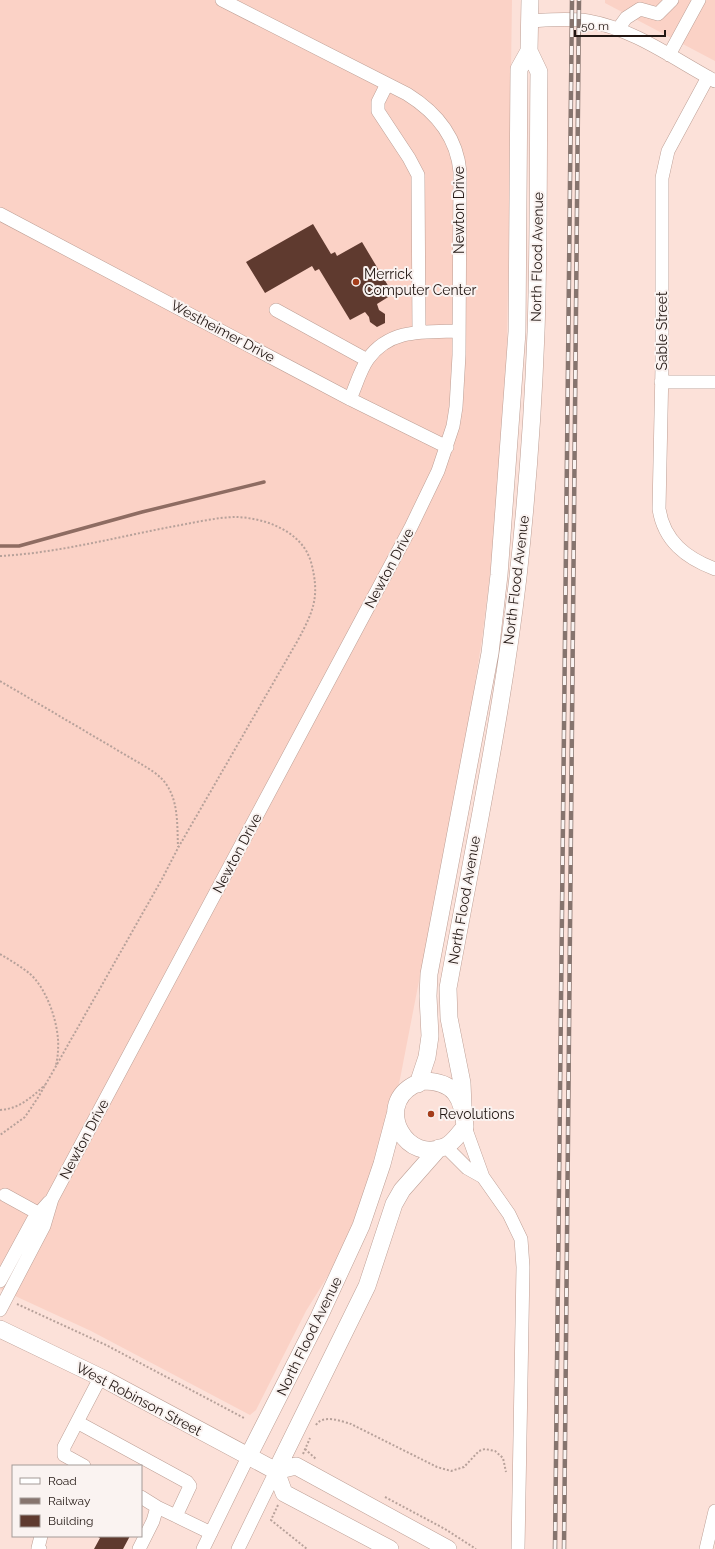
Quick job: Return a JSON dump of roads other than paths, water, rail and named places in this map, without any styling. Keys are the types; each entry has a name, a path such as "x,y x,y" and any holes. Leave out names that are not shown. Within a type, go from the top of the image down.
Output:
{"main road":[{"name":"North Flood Avenue","path":"418,1084 427,1057 430,1036 428,996 429,974 490,653 499,575 517,332 519,69 529,51 530,0"},
{"name":"North Flood Avenue","path":"463,1106 462,1083 449,1018 448,988 495,735 518,578 532,411 536,325 539,72 529,51"},
{"path":"390,1549 284,1492 276,1471 367,1286 394,1204 402,1190 442,1147 454,1140 465,1126 463,1106 455,1091 436,1081 424,1081 412,1086 403,1093 397,1104 395,1115 397,1127 403,1138 413,1145 424,1149 442,1147"},
{"name":"North Flood Avenue","path":"248,1457 316,1324 361,1226 382,1164 395,1115"},
{"name":"West Robinson Street","path":"0,1329 100,1378 276,1471"},
{"path":"276,1471 296,1466 448,1549"}],"street":[{"name":"Newton Drive","path":"0,1281 33,1220 42,1216 52,1199 409,532 438,471 453,426 456,407 459,354 460,172 459,161 454,146 444,125 428,108 407,94 222,0"},
{"path":"618,29 626,18 640,10 658,14 672,0"},
{"path":"669,55 699,0"},
{"path":"530,21 586,21 618,29 712,79"},
{"name":"Sable Street","path":"712,79 668,151 662,178 659,509 664,529 675,545 689,555 715,569"},
{"path":"387,84 378,102 378,111 409,158 418,175 419,332"},
{"name":"Westheimer Drive","path":"0,214 350,398 447,447"},
{"path":"276,310 367,360"},
{"path":"350,398 367,360 375,350 389,340 409,332 459,331"},
{"path":"661,382 715,382"},
{"path":"465,1126 483,1177 509,1214 521,1239 523,1267 519,1543"},
{"path":"442,1147 467,1168 483,1177"},
{"path":"5,1195 42,1216"},
{"name":"Newton Drive","path":"3,1304 44,1226 42,1216"},
{"path":"79,1465 64,1455 64,1447 100,1378"},
{"path":"77,1422 188,1482 190,1486 188,1492 176,1516"},
{"name":"North Flood Avenue","path":"203,1549 248,1457"},
{"path":"238,1549 276,1471"},
{"path":"142,1498 157,1507 211,1533"},
{"path":"140,1549 153,1521 157,1507"},
{"path":"706,1549 715,1511"},
{"path":"40,1549 38,1548 41,1537"}],"waterway":[{"path":"0,546 19,546 142,512 264,482"}],"railway":[{"path":"555,1549 572,0"},
{"path":"564,1549 579,0"}],"place":[{"name":"Merrick Computer Center","path":"356,282"},
{"name":"Revolutions","path":"431,1114"}]}
